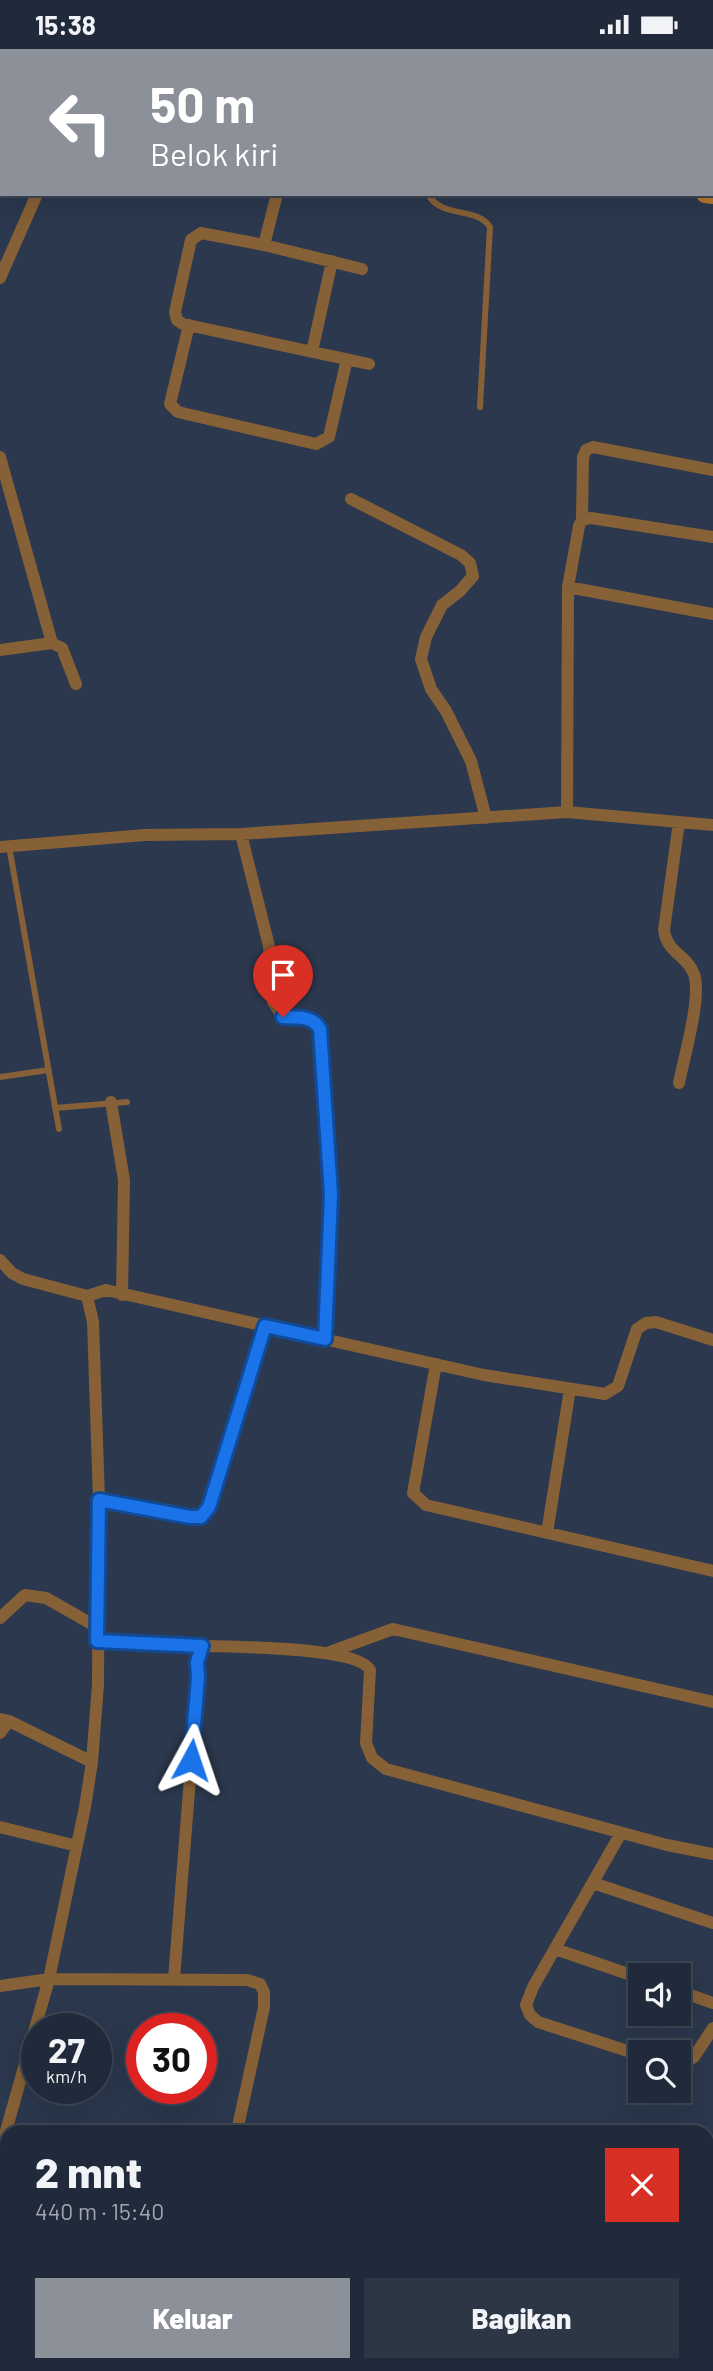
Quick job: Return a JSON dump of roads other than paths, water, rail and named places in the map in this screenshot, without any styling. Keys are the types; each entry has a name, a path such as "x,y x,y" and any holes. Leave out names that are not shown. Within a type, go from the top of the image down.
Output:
{"street":[{"path":"0,278 36,196"},
{"path":"264,245 276,196"},
{"path":"362,269 201,233 191,240 174,312 177,320 189,325 369,364"},
{"path":"313,352 332,261"},
{"path":"189,325 170,404 173,409 316,445 330,437 346,359"},
{"path":"567,812 568,587 582,520 583,457 586,450 593,447 713,470"},
{"path":"0,457 52,643"},
{"path":"351,499 461,555 470,563 473,576 442,605 426,637 421,659 430,689 446,711 471,761 486,818"},
{"path":"582,520 591,518 713,537"},
{"path":"568,587 713,614"},
{"path":"0,650 52,643 62,648 66,654 76,684"},
{"path":"5,847 145,835 241,834 567,812 713,825"},
{"path":"679,822 664,930 671,950 693,972 696,997 679,1083"},
{"path":"241,834 268,946 273,1002 283,1017 308,1018 317,1023 320,1029 331,1195 325,1339"},
{"path":"111,1102 124,1180 122,1295"},
{"path":"0,1260 12,1273 23,1279 87,1296 106,1290 484,1375 605,1394 618,1385 637,1329 646,1323 656,1322 713,1340"},
{"path":"8,2125 49,1979 92,1762 98,1684 99,1500 93,1322 87,1296"},
{"path":"99,1500 201,1517 209,1507 265,1326"},
{"path":"436,1364 413,1493 426,1505 713,1570"},
{"path":"547,1533 570,1389"},
{"path":"0,1618 25,1595 46,1598 97,1627"},
{"path":"330,1652 393,1629 713,1702"},
{"path":"97,1641 330,1652 364,1663 369,1667 366,1743 372,1758 386,1769 667,1845 713,1854"},
{"path":"174,1979 198,1678 197,1662 202,1646"},
{"path":"0,1733 4,1720 92,1762"},
{"path":"0,1827 77,1846"},
{"path":"621,1833 526,2004 530,2015 538,2022 628,2051"},
{"path":"593,1883 713,1923"},
{"path":"555,1949 628,1974"},
{"path":"0,1986 49,1979 247,1980 260,1984 264,1992 264,2007 238,2125"},
{"path":"691,1995 713,2003"},
{"path":"691,2059 713,2028"}],"lane":[{"path":"429,196 442,208 480,217 490,227 480,407"},
{"path":"5,847 59,1129"},
{"path":"0,1077 48,1070"},
{"path":"55,1108 127,1102"}]}
